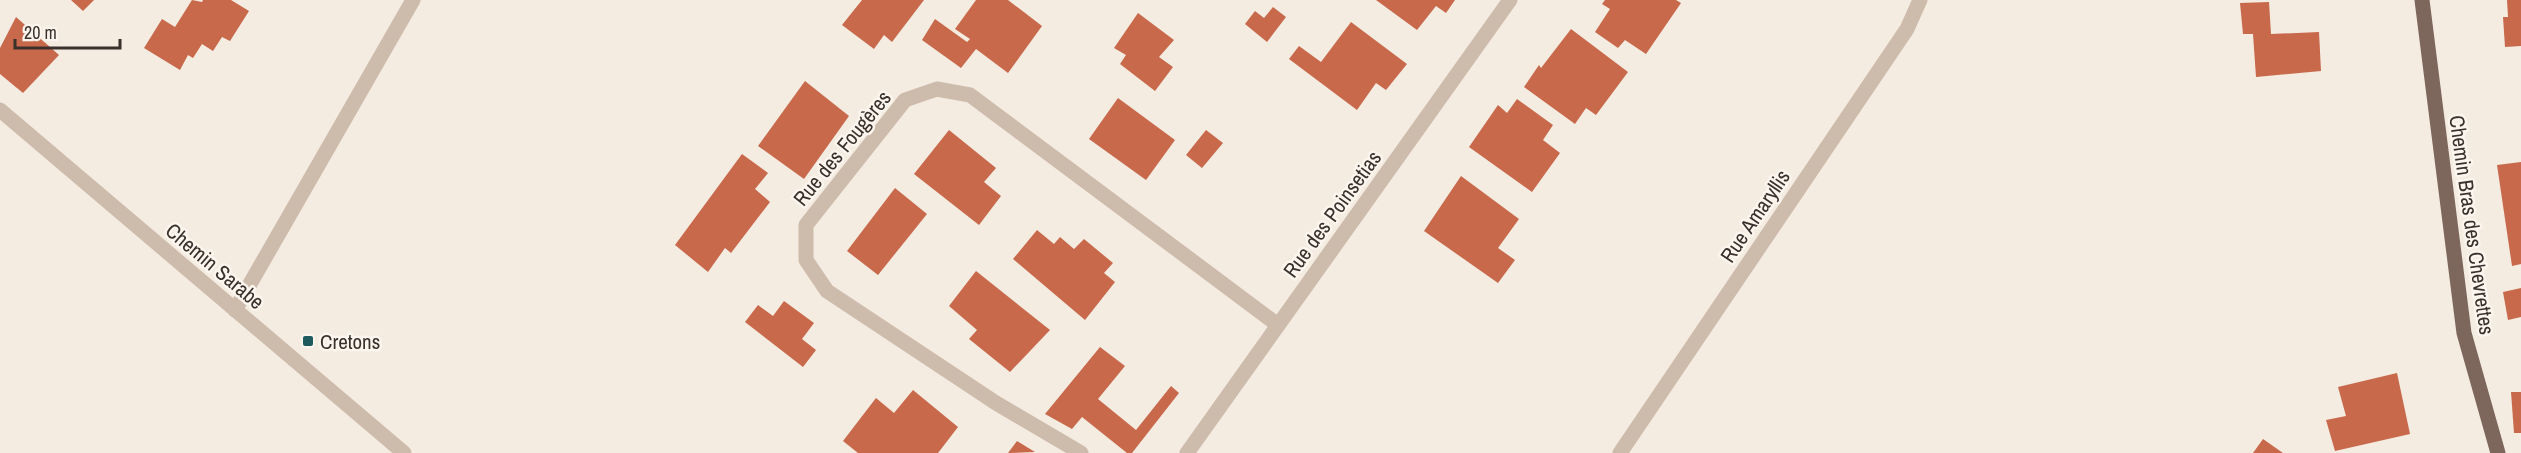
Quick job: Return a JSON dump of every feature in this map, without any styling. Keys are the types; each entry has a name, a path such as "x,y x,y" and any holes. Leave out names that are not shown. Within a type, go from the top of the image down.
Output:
{"main road":[{"name":"Chemin Bras des Chevrettes","path":"2422,0 2464,333 2498,453"}],"street":[{"path":"235,310 413,0"},
{"name":"Rue des Poinsetias","path":"1187,453 1510,0"},
{"name":"Rue Amaryllis","path":"1620,453 1907,28 1920,0"},
{"name":"Rue des Fougères","path":"1081,453 996,403 827,291 806,260 806,225 905,100 937,89 970,95 1278,325"},
{"name":"Chemin Sarabe","path":"0,110 404,453"}],"building":[{"path":"71,0 94,0 83,11"},
{"path":"192,0 202,2 203,0 231,0 249,11 230,41 222,37 213,51 202,44 193,58 188,55 180,70 144,48 162,19 175,27"},
{"path":"862,0 924,0 892,42 884,35 874,49 842,25"},
{"path":"976,0 1008,0 1042,26 1008,73 976,49 961,68 922,40 935,19 967,42 970,39 955,29"},
{"path":"1376,0 1455,0 1446,13 1436,6 1417,30"},
{"path":"1605,0 1676,0 1681,3 1646,54 1625,40 1618,48 1595,32 1610,9 1602,4"},
{"path":"2507,0 2521,0 2521,46 2505,47 2503,17 2508,17"},
{"path":"2269,2 2271,34 2319,32 2321,71 2256,77 2253,34 2243,34 2240,3"},
{"path":"1273,7 1286,17 1267,42 1245,24 1255,11 1264,18"},
{"path":"1138,13 1174,40 1159,57 1173,67 1155,91 1120,64 1126,55 1114,48"},
{"path":"16,17 59,55 23,93 0,74 0,48"},
{"path":"1351,22 1407,64 1386,90 1376,83 1357,110 1289,59 1299,46 1321,62"},
{"path":"1571,29 1628,72 1596,115 1586,108 1575,124 1524,87 1539,65 1541,68"},
{"path":"805,81 849,116 804,179 758,146"},
{"path":"1118,98 1175,140 1146,180 1089,139"},
{"path":"1517,99 1553,125 1543,140 1560,153 1532,192 1469,147 1498,105 1507,113"},
{"path":"949,130 996,168 984,182 1001,196 979,225 914,174"},
{"path":"1206,130 1223,143 1202,168 1186,155"},
{"path":"742,154 768,173 755,189 770,202 731,253 725,248 708,272 675,245"},
{"path":"2521,162 2521,264 2512,266 2497,165"},
{"path":"1461,176 1519,219 1498,248 1515,260 1498,283 1424,231"},
{"path":"895,188 927,214 878,275 847,251"},
{"path":"1037,230 1054,244 1060,237 1074,249 1084,239 1113,263 1104,273 1115,282 1085,320 1013,259"},
{"path":"976,271 1050,330 1010,372 969,339 977,330 949,306"},
{"path":"2521,288 2521,317 2508,320 2503,292"},
{"path":"784,301 814,323 802,339 816,350 803,367 745,322 758,305 773,316"},
{"path":"1100,347 1125,366 1098,399 1136,430 1171,386 1179,393 1132,453 1127,453 1082,417 1072,429 1045,414"},
{"path":"2397,373 2410,434 2335,451 2326,420 2346,416 2338,387"},
{"path":"913,390 958,427 938,453 858,453 843,441 876,398 894,413"},
{"path":"2511,392 2521,392 2521,433 2514,433"},
{"path":"2263,439 2283,453 2253,453"},
{"path":"1017,441 1035,452 1008,453"}],"place":[{"name":"Cretons","path":"308,341"}]}
